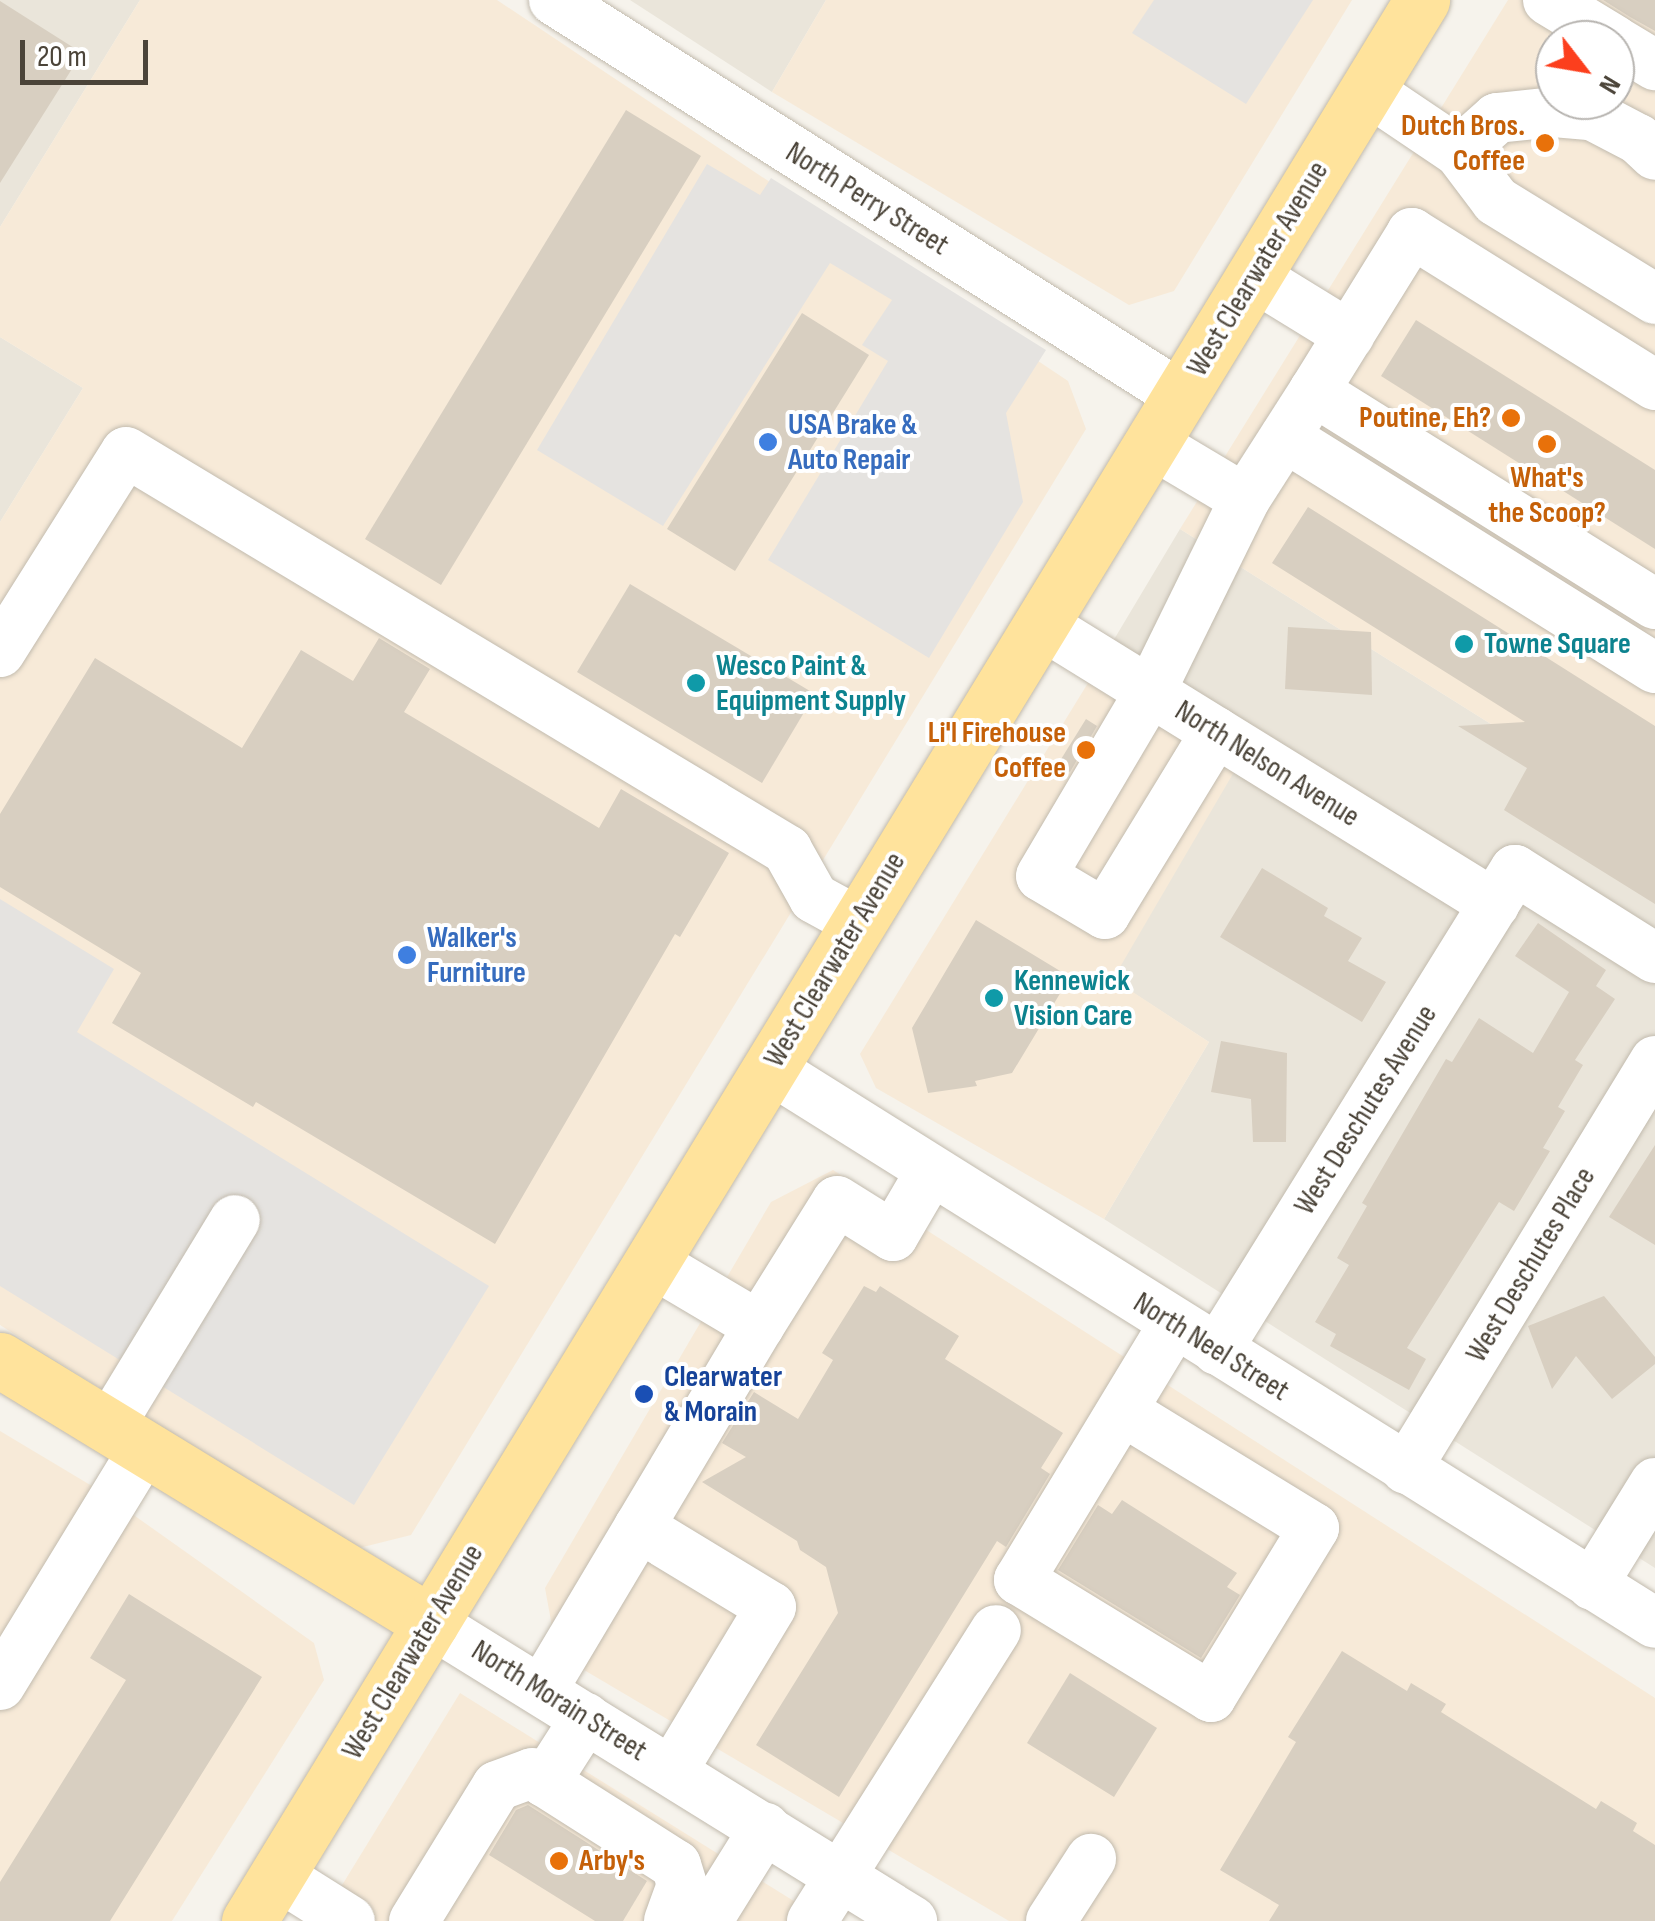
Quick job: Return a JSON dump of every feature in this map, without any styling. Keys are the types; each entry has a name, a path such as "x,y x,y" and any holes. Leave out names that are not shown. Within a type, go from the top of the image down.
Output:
{"main road":[{"name":"West Clearwater Avenue","path":"249,1921 1422,0"},
{"name":"North Morain Street","path":"0,1360 431,1623"}],"street":[{"name":"North Perry Street","path":"554,0 1181,396"},
{"path":"1550,0 1582,20"},
{"path":"1366,90 1459,152 1496,201 1655,299"},
{"path":"1459,152 1497,118 1554,112 1592,116 1649,146"},
{"path":"1216,732 1105,914 1041,876 1150,692 1245,500 1412,234 1655,385"},
{"path":"1253,276 1349,335"},
{"path":"1314,391 1655,604"},
{"path":"1285,437 1655,668"},
{"path":"1151,444 1245,500"},
{"path":"0,652 126,452 787,850 814,898 858,922"},
{"name":"North Nelson Avenue","path":"1041,624 1216,732 1504,887 1655,958"},
{"name":"West Deschutes Avenue","path":"1218,1350 1504,887"},
{"name":"West Deschutes Place","path":"1406,1469 1655,1061"},
{"name":"North Neel Street","path":"769,1068 1655,1623"},
{"path":"542,1690 836,1202 893,1236 931,1171"},
{"path":"0,1685 235,1220"},
{"path":"651,1262 759,1326"},
{"path":"1123,1411 1314,1528 1211,1697 1019,1580 1174,1324"},
{"path":"1592,1584 1655,1483"},
{"path":"639,1527 771,1607 672,1771"},
{"name":"North Morain Street","path":"431,1623 912,1921"},
{"path":"812,1921 996,1630"},
{"path":"546,1782 586,1718"},
{"path":"434,1914 497,1786 532,1774 676,1865 682,1884 669,1921"},
{"path":"707,1921 764,1828"},
{"path":"1051,1921 1090,1859"},
{"path":"277,1875 350,1921"}],"shaded area":[{"path":"0,0 140,0 0,227"},
{"path":"140,0 497,0 1068,381 1086,429 411,1535 355,1549 0,1325 0,522 83,388 0,337 0,227"},
{"path":"630,0 826,0 772,92"},
{"path":"826,0 1352,0 1174,291 1129,305 772,92"},
{"path":"1154,0 1313,0 1246,104 1132,33"},
{"path":"1508,0 1655,0 1655,827 1180,529"},
{"path":"707,164 760,195 771,178 1046,350 1006,413 1023,502 929,658 768,560 888,361 862,345 892,300 830,263 663,526 537,450"},
{"path":"0,337 83,388 0,522"},
{"path":"1180,529 1655,827 1655,1568 1104,1219 1209,1042 1112,979 1233,772 1088,683"},
{"path":"1088,683 1234,772 1113,979 1209,1042 1104,1219 876,1088 860,1054"},
{"path":"0,899 114,969 77,1032 489,1286 354,1505 0,1286"},
{"path":"833,1170 1655,1698 1655,1921 1009,1921 557,1654 545,1588 771,1202"},
{"path":"0,1431 97,1489 314,1643 324,1680 172,1921 0,1921"},
{"path":"460,1693 826,1921 320,1921"}],"building":[{"path":"1603,0 1655,0 1655,31 1630,17"},
{"path":"0,1 82,53 0,183"},
{"path":"626,110 701,156 441,585 365,539"},
{"name":"USA Brake & Auto Repair","path":"802,313 869,355 735,571 667,529"},
{"name":"Towne Square","path":"1416,320 1655,470 1655,549 1381,376"},
{"name":"Towne Square","path":"1308,507 1655,726 1655,904 1504,810 1527,768 1458,726 1525,722 1272,563"},
{"name":"Wesco Paint & Equipment Supply","path":"630,584 815,694 762,783 577,672"},
{"path":"1288,627 1371,632 1372,695 1285,689"},
{"name":"Walker's Furniture","path":"379,638 430,669 404,712 599,828 621,789 729,853 680,937 675,934 495,1244 256,1102 253,1107 112,1023 141,973 0,887 0,814 95,658 242,748 301,650 353,681"},
{"path":"1086,719 1097,726 1070,772 1058,764"},
{"path":"1262,868 1328,908 1324,916 1362,938 1348,961 1386,982 1362,1022 1220,937"},
{"name":"Kennewick Vision Care","path":"976,920 1070,977 1012,1073 975,1081 977,1086 928,1093 912,1028"},
{"path":"1538,923 1606,970 1596,986 1615,999 1575,1060 1583,1065 1558,1107 1565,1111 1543,1148 1550,1151 1514,1211 1499,1202 1407,1348 1426,1359 1409,1390 1330,1346 1336,1334 1315,1322 1349,1265 1337,1258 1367,1206 1362,1203 1446,1059 1452,1062 1479,1018 1533,1053 1569,992 1515,956"},
{"path":"1221,1041 1287,1053 1286,1142 1253,1142 1251,1099 1211,1092"},
{"path":"1655,1145 1655,1245 1609,1217"},
{"path":"864,1286 876,1292 880,1286 959,1336 945,1359 1063,1433 1041,1468 1050,1474 1006,1547 997,1541 839,1797 756,1745 838,1613 826,1567 800,1550 797,1541 702,1482 746,1457 722,1443 754,1392 798,1419 833,1360 822,1353"},
{"path":"1604,1296 1655,1357 1655,1364 1612,1399 1576,1356 1552,1389 1528,1326"},
{"path":"1122,1500 1237,1573 1227,1587 1240,1595 1201,1658 1058,1570 1098,1505 1112,1514"},
{"path":"129,1594 262,1677 110,1921 0,1921 0,1882 126,1680 90,1658"},
{"path":"1342,1651 1407,1691 1411,1683 1446,1704 1441,1712 1596,1809 1601,1801 1637,1823 1633,1831 1655,1845 1655,1921 1269,1921 1279,1905 1220,1870 1296,1742 1288,1737"},
{"path":"1070,1673 1157,1728 1114,1797 1027,1743"},
{"path":"528,1805 647,1881 623,1921 595,1921 489,1855 516,1810"}],"place":[{"name":"Dutch Bros. Coffee","path":"1545,143"},
{"name":"Poutine, Eh?","path":"1511,418"},
{"name":"USA Brake & Auto Repair","path":"768,442"},
{"name":"What's the Scoop?","path":"1547,444"},
{"name":"Towne Square","path":"1464,644"},
{"name":"Wesco Paint & Equipment Supply","path":"696,683"},
{"name":"Li'l Firehouse Coffee","path":"1086,750"},
{"name":"Walker's Furniture","path":"407,955"},
{"name":"Kennewick Vision Care","path":"994,998"},
{"name":"Clearwater & Morain","path":"644,1394"},
{"name":"Arby's","path":"559,1861"}]}
